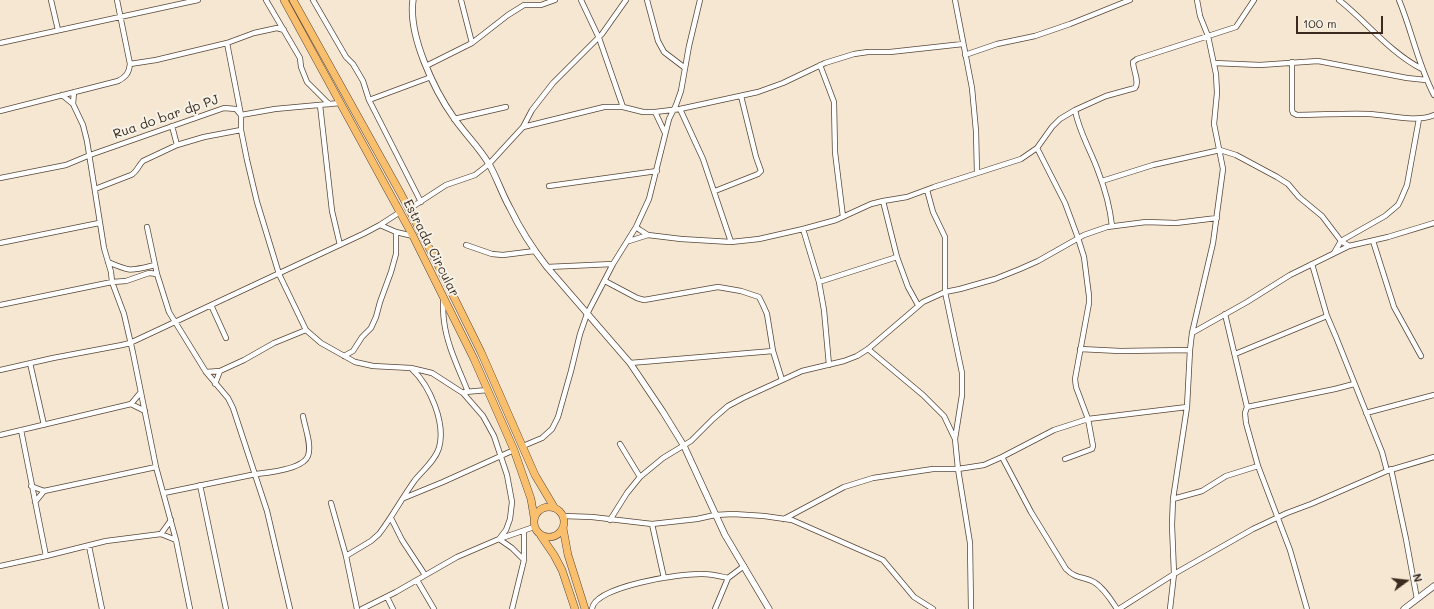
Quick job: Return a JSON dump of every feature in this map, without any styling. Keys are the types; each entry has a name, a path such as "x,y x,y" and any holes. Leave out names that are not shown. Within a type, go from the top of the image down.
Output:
{"main road":[{"name":"Estrada Circular","path":"284,0 413,236 443,296 488,390 514,450 530,499 534,517"},
{"name":"Estrada Circular","path":"293,0 409,209 481,352 535,475 554,508"},
{"path":"575,609 562,570 554,555 534,527 534,517 537,511 548,506 559,511 563,516 563,528 568,555 585,609"},
{"path":"541,536 556,536 563,528"}],"street":[{"path":"51,0 58,30"},
{"path":"0,111 126,77 130,64 117,0"},
{"path":"0,43 120,18 180,2 198,0"},
{"path":"266,0 300,58 300,67 307,82 328,104"},
{"path":"313,0 346,57 353,64 361,77 369,100 421,202"},
{"path":"413,0 412,8 414,26 426,66 440,97 454,119 475,144 489,164 510,208 546,267 630,363 663,412 684,446 725,535 769,609"},
{"path":"461,0 472,43"},
{"path":"426,66 472,43 524,2 540,5 555,0"},
{"path":"581,0 598,38 623,106"},
{"path":"409,209 446,185 475,175 489,164 523,127 536,104 553,83 598,38 621,9 626,0"},
{"path":"647,0 658,41 664,52 685,68"},
{"path":"523,446 542,438 552,429 558,417 580,334 587,314 613,264 629,240 649,199 669,119 681,92 689,46 700,0"},
{"path":"956,0 972,88 976,131 977,173"},
{"path":"965,55 997,44 1035,36 1130,0"},
{"path":"1170,609 1174,574 1172,526 1173,499 1187,407 1192,333 1204,285 1217,218 1223,169 1214,124 1217,93 1214,63 1208,36 1200,16 1197,0"},
{"path":"629,240 648,235 681,239 731,242 759,239 803,230 843,217 862,208 883,201 907,197 1021,159 1037,148 1052,127 1060,119 1075,110 1106,96 1135,88 1137,86 1137,81 1133,68 1133,62 1137,59 1236,27 1254,0"},
{"path":"1339,0 1352,10 1382,41 1414,65 1422,69"},
{"path":"1399,0 1426,80 1434,96"},
{"path":"277,28 279,22"},
{"path":"130,64 156,60 227,43 254,33 277,28 284,30"},
{"path":"227,43 241,115 241,130 257,202 279,274 306,330 321,342 355,362 373,366 411,368 432,373 465,392 488,390"},
{"path":"523,127 604,107 623,106 643,112 680,109 758,92 783,83 820,66 854,54 868,52 890,52 963,44"},
{"path":"1214,63 1260,65 1318,61 1361,70 1426,80"},
{"path":"1292,62 1292,110 1293,113 1297,115 1367,114 1419,118 1428,118 1434,115"},
{"path":"820,66 834,102 835,152 843,217"},
{"path":"369,100 431,77"},
{"path":"73,104 74,92"},
{"path":"62,95 73,104 83,125 90,155 100,223 112,282 124,314 130,343 134,353 156,467 176,540 190,609"},
{"path":"715,191 758,174 761,171 756,157 741,96"},
{"path":"241,115 274,109 340,103"},
{"path":"320,105 332,211 340,245"},
{"path":"454,119 506,107"},
{"name":"Rua do bar dp PJ","path":"0,178 66,165 90,155 224,108 236,109 241,115"},
{"path":"680,109 703,159 715,191 726,231 731,242"},
{"path":"1075,110 1077,123 1107,196 1112,226"},
{"path":"655,112 665,133"},
{"path":"1334,253 1340,241 1385,216 1398,205 1407,184 1419,118"},
{"path":"172,126 177,145"},
{"path":"95,189 131,175 136,172 143,162 177,145 204,137 241,130"},
{"path":"1037,148 1057,185 1078,238 1084,257 1089,296 1075,384 1088,419 1093,442 1092,449 1065,459"},
{"path":"1102,181 1154,165 1220,150 1236,155 1277,176 1288,184 1299,197 1322,216 1340,241 1349,246"},
{"path":"549,186 657,171"},
{"path":"927,190 933,212 945,237 945,292 952,332 962,373 962,395 955,439 958,469 970,543 971,609"},
{"path":"883,201 897,257 908,287 918,305"},
{"path":"0,370 122,346 130,343 340,245 380,225 400,212"},
{"path":"610,520 627,493 651,466 691,441 728,406 802,371 844,361 856,356 868,349 918,305 945,292 995,279 1020,269 1038,261 1093,231 1112,226 1146,222 1176,223 1217,218"},
{"path":"0,243 100,223"},
{"path":"1192,333 1290,275 1349,246 1434,224"},
{"path":"380,225 396,232 413,236"},
{"path":"146,227 157,274 169,312 206,372 228,398 233,408 267,511 290,609"},
{"path":"636,227 648,235"},
{"path":"803,230 819,282 824,310 829,365"},
{"path":"720,242 726,231"},
{"path":"344,356 354,351 362,337 371,328 376,317 396,254 396,232"},
{"path":"1373,241 1394,307 1421,356"},
{"path":"466,245 492,254 503,255 535,251"},
{"path":"819,282 897,257"},
{"path":"108,262 125,270 155,265"},
{"path":"546,267 613,264"},
{"path":"1312,264 1327,316 1389,470 1406,540 1417,599"},
{"path":"0,305 112,282 126,281 149,273 157,274"},
{"path":"605,281 637,298 644,300 718,287 753,295 761,300 767,314 773,351 782,380"},
{"path":"443,296 446,332 465,392 483,416 494,436 507,475 512,502 510,519 506,530 499,539"},
{"path":"211,305 226,338"},
{"path":"1225,314 1247,407 1245,413 1246,423 1258,466 1279,517 1290,550 1307,609"},
{"path":"1235,354 1327,316"},
{"path":"206,372 220,371 244,360 274,343 306,330"},
{"path":"868,349 923,395 944,416 955,439"},
{"path":"1080,349 1120,351 1190,350"},
{"path":"630,363 773,351"},
{"path":"30,363 44,425"},
{"path":"346,556 371,541 379,534 439,449 440,434 438,415 421,378 411,368"},
{"path":"215,384 220,371"},
{"path":"1247,407 1354,384"},
{"path":"0,434 131,404 141,392"},
{"path":"1366,413 1434,395"},
{"path":"131,404 145,411"},
{"path":"784,519 844,487 873,478 933,469 958,469 984,465 1002,458 1054,430 1088,419 1126,413 1187,407"},
{"path":"164,493 289,468 302,462 308,455 308,441 303,416"},
{"path":"21,430 46,556"},
{"path":"620,444 640,477"},
{"path":"404,498 514,450"},
{"path":"1002,458 1025,502 1056,555 1066,569 1072,575 1093,581 1118,609 1174,574 1253,529 1389,470 1434,457"},
{"path":"1173,499 1202,491 1226,476 1258,466"},
{"path":"35,502 44,492 156,467"},
{"path":"200,485 226,609"},
{"path":"31,486 44,492"},
{"path":"331,503 346,556 357,609"},
{"path":"563,516 652,524 697,519 715,515 733,514 792,520 883,560 914,597 933,609"},
{"path":"391,518 402,540 425,576"},
{"path":"160,534 171,520"},
{"path":"652,524 664,578"},
{"path":"362,609 387,597 457,557 499,539 524,532 534,527"},
{"path":"512,609 524,560 524,532"},
{"path":"0,566 106,541 160,534 176,540"},
{"path":"499,539 512,548 524,560"},
{"path":"89,546 102,609"},
{"path":"715,609 728,578 744,566"},
{"path":"592,609 594,602 624,587 687,574 717,575 728,578"},
{"path":"417,580 434,609"},
{"path":"1404,609 1434,586"},
{"path":"387,597 393,609"},
{"path":"96,609 101,604"}]}
